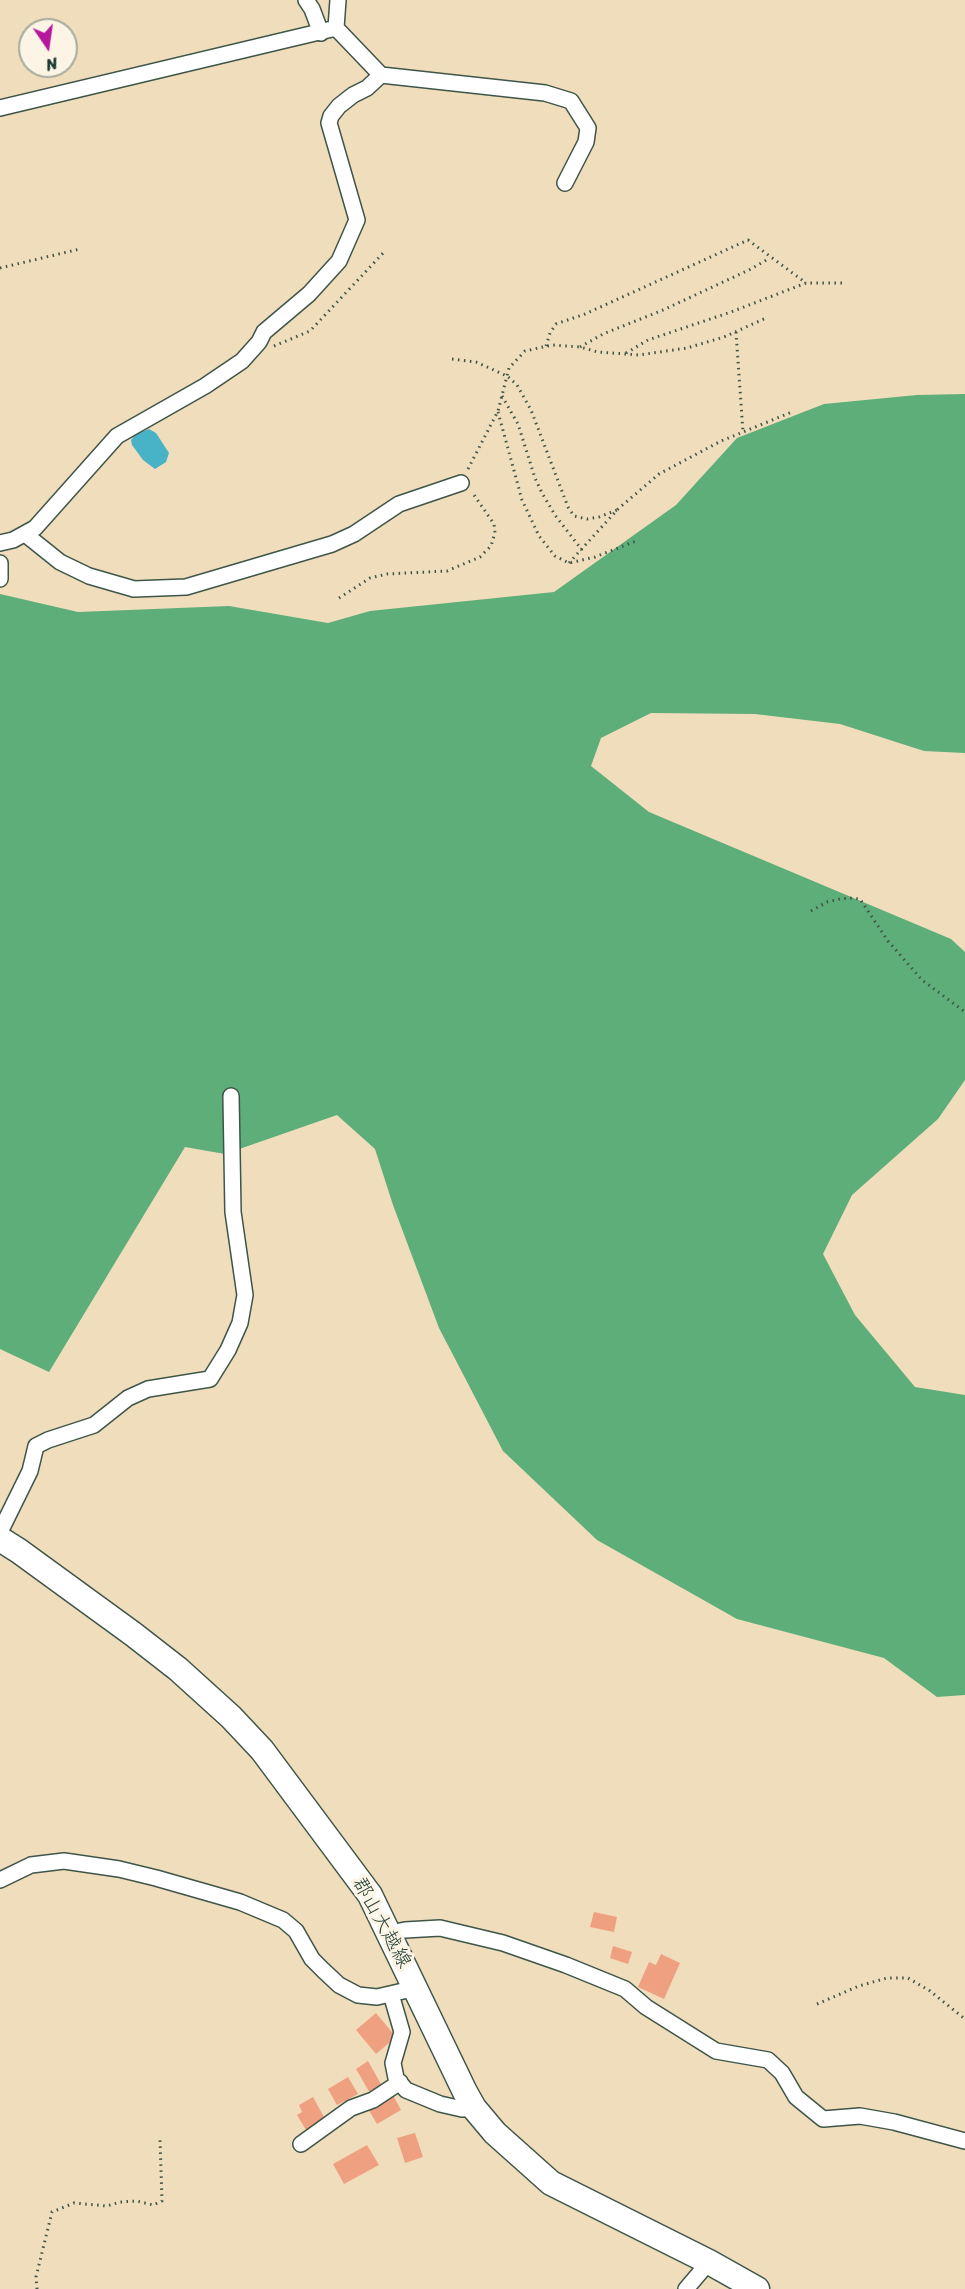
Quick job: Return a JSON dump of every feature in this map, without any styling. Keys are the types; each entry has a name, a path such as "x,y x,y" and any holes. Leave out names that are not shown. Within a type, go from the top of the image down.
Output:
{"main road":[{"name":"郡山大越線","path":"0,1539 20,1551 178,1669 231,1717 262,1750 370,1895 474,2108 495,2133 551,2183 709,2262 757,2289"}],"street":[{"path":"306,0 321,33"},
{"path":"338,0 336,28 381,75 545,93 571,101 588,128 584,149 565,183"},
{"path":"0,108 336,28"},
{"path":"0,543 35,528 117,436 205,386 242,361 259,342 264,332 309,294 339,261 357,220 329,123 331,116 339,106 367,88 381,75"},
{"path":"25,534 60,562 89,576 134,590 186,587 332,544 354,534 399,504 461,483"},
{"path":"0,563 0,579"},
{"path":"0,1532 30,1471 36,1446 94,1425 128,1398 148,1389 210,1379 228,1350 240,1323 245,1295 233,1212 231,1096"},
{"path":"0,1880 31,1865 64,1861 119,1869 217,1895 283,1920 296,1931 312,1959 339,1985 358,1995 377,1997 416,1988"},
{"path":"390,1934 405,1930 440,1928 503,1943 566,1965 625,1989 646,2007 716,2051 768,2060 782,2073 796,2097 823,2119 860,2116 894,2122 965,2141"},
{"path":"391,1994 402,2032 393,2062 396,2078 406,2090 440,2104 462,2109 474,2108"},
{"path":"301,2144 351,2108 373,2100 400,2082"},
{"path":"686,2289 709,2262"}],"path":[{"path":"546,346 556,324 585,314 748,240 806,282"},
{"path":"0,268 80,249"},
{"path":"242,361 310,331 386,250"},
{"path":"580,347 603,334 728,280 770,258"},
{"path":"625,354 648,340 731,312 806,282 843,283"},
{"path":"339,598 370,578 387,574 447,571 480,557 491,546 495,533 494,524 472,492 461,483 498,411 509,368 525,351 546,346 580,347 598,352 639,355 687,348 736,332 766,318"},
{"path":"736,332 743,432"},
{"path":"452,358 476,362 507,376 517,385 531,410 568,507 574,516 593,518 618,509"},
{"path":"501,395 518,424 542,493 555,515 582,550"},
{"path":"498,411 522,500 533,525 555,556 569,564 595,557 636,541"},
{"path":"569,564 618,509 659,474 721,441 792,412"},
{"path":"811,911 840,899 860,899 888,941 922,980 965,1012"},
{"path":"817,2004 859,1986 887,1978 908,1978 930,1991 965,2019"},
{"path":"37,2289 36,2277 52,2212 74,2203 106,2206 137,2200 153,2205 162,2201 160,2139"}],"green space":[{"path":"965,394 965,753 924,751 840,724 755,714 651,713 601,738 591,766 649,812 951,939 965,952 965,1080 938,1119 852,1195 823,1254 855,1315 915,1387 965,1395 965,1695 937,1697 884,1658 737,1619 597,1540 503,1451 439,1328 393,1205 375,1149 337,1115 225,1154 185,1147 49,1372 0,1349 0,594 78,612 229,606 328,623 370,611 554,592 676,505 737,438 824,404 917,395"}],"water":[{"path":"149,429 156,433 169,453 166,462 155,469 143,460 131,440 136,434"}],"building":[{"path":"594,1912 617,1917 614,1932 590,1927"},
{"path":"613,1946 632,1952 628,1964 610,1958"},
{"path":"661,1954 680,1963 664,1999 638,1987 649,1962 656,1965"},
{"path":"376,2013 396,2037 376,2054 356,2030"},
{"path":"368,2061 382,2086 370,2093 356,2069"},
{"path":"348,2077 358,2094 337,2105 328,2089"},
{"path":"392,2093 401,2110 377,2124 367,2107"},
{"path":"313,2097 325,2119 306,2130 297,2115 302,2112 299,2105"},
{"path":"415,2133 423,2157 405,2163 397,2138"},
{"path":"367,2145 379,2165 344,2184 333,2164"}]}
